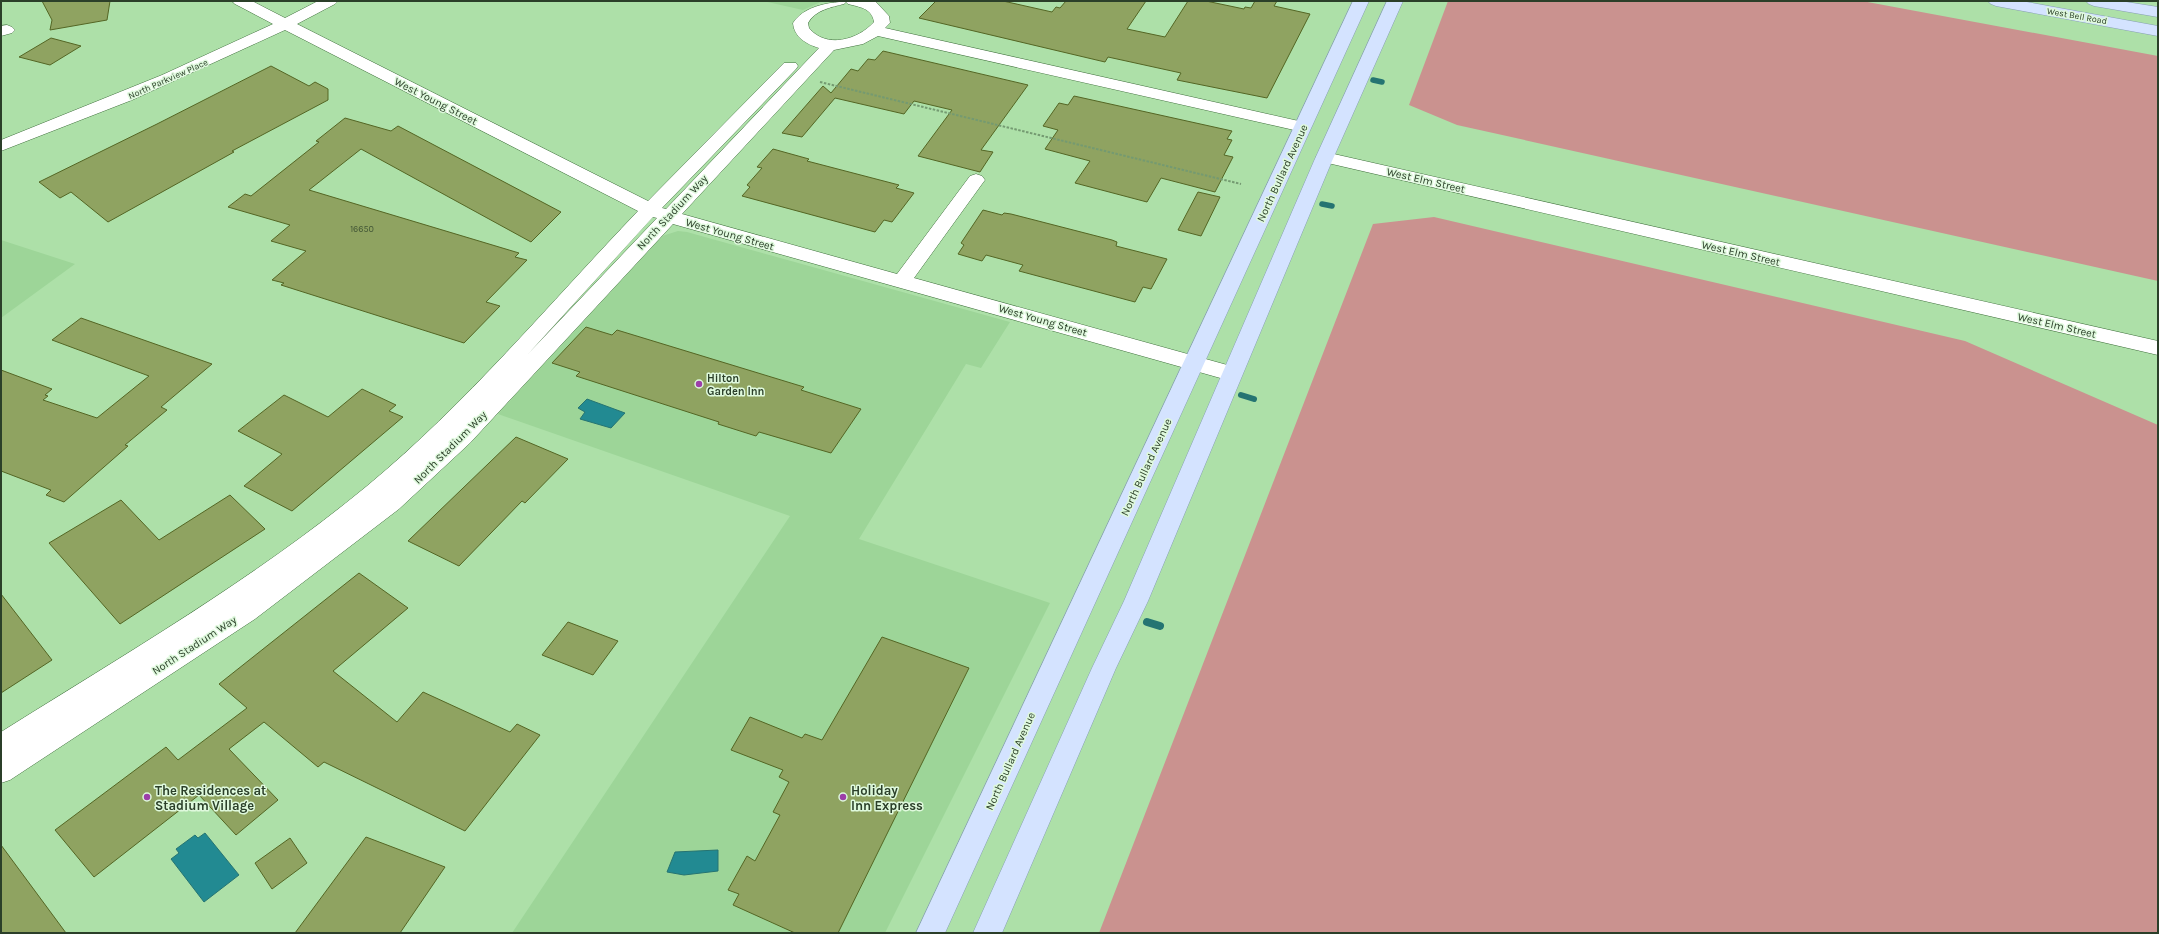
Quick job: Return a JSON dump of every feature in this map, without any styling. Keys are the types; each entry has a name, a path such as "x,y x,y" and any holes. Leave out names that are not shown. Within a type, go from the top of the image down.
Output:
{"main road":[{"name":"North Bullard Avenue","path":"930,933 1361,1"},
{"path":"987,933 1104,668 1136,601 1231,373 1324,157 1396,1"},
{"name":"West Bell Road","path":"1996,1 2158,31"},
{"name":"West Bell Road","path":"2094,1 2158,12"}],"street":[{"name":"West Young Street","path":"240,1 659,213 1231,373"},
{"name":"North Parkview Place","path":"1,146 138,92 285,24 330,1"},
{"path":"840,1 816,7 804,16 800,23 801,30 806,36 823,43 858,41 876,31 882,23 881,16 861,2"},
{"path":"876,31 1303,127"},
{"name":"North Stadium Way","path":"1,746 232,598 300,550 374,492 445,428 659,213 823,43"},
{"name":"West Elm Street","path":"1324,157 2158,348"},
{"path":"902,281 976,180"},
{"name":"North Stadium Way","path":"1,771 246,612 392,503 462,437 659,213"}],"path":[{"path":"816,82 1241,184"}],"shaded area":[{"path":"763,1 823,1 803,10"},
{"path":"1448,1 1862,1 2158,56 2158,281 1457,125 1409,105"},
{"path":"1434,217 1965,341 2158,425 2158,933 1099,933 1373,224"},
{"path":"678,231 687,232 1010,322 981,368 966,364 859,539 1050,603 885,933 512,933 790,516 498,414 659,237"},
{"path":"1,240 75,264 1,318"}],"water":[{"path":"587,399 625,413 611,428 580,419 585,412 578,408"},
{"path":"205,833 239,875 204,902 171,859 179,853 176,849 195,835 198,838"},
{"path":"718,850 718,871 684,875 667,872 675,852"}],"building":[{"path":"42,1 110,1 107,20 50,30 52,20"},
{"path":"936,1 1003,1 1052,12 1056,7 1060,8 1066,1 1146,1 1127,29 1165,37 1188,1 1206,1 1244,9 1245,7 1251,8 1255,1 1277,1 1274,6 1310,14 1267,98 1177,80 1181,73 1108,57 1105,62 919,18"},
{"path":"51,38 81,46 50,65 19,57"},
{"path":"883,51 1028,85 981,150 993,152 980,172 918,156 952,110 914,101 904,114 835,98 802,137 782,133 823,86 831,93 851,69 858,71 868,59 875,60"},
{"path":"271,66 309,86 315,82 328,89 328,100 232,151 234,152 108,222 71,192 60,198 39,182 157,124"},
{"path":"1074,96 1232,131 1227,139 1232,140 1224,155 1233,157 1215,192 1161,178 1147,202 1075,183 1090,161 1045,149 1058,130 1043,126 1059,103 1068,105"},
{"path":"345,118 391,131 398,126 561,212 531,242 361,149 309,190 519,253 515,257 527,260 486,302 500,306 464,343 281,285 284,283 272,280 306,251 271,241 290,225 228,207 245,194 251,196 319,142 316,141"},
{"path":"773,149 809,159 807,161 899,185 896,188 914,193 892,222 884,220 875,232 742,196 750,187 747,185 762,168 757,167"},
{"path":"1198,192 1220,197 1201,236 1178,230"},
{"path":"983,210 1002,215 1004,213 1011,214 1112,240 1117,242 1116,246 1167,259 1151,289 1143,287 1135,302 1019,271 1023,265 986,255 982,261 958,254 964,245 961,243"},
{"path":"81,318 212,364 161,407 167,410 125,445 128,446 64,502 46,495 51,490 1,471 1,370 52,389 45,395 48,396 43,400 97,418 149,376 52,340"},
{"name":"Hilton Garden Inn","path":"586,327 612,335 617,330 804,387 801,390 861,409 831,453 759,432 756,436 718,424 719,422 576,376 580,372 552,363"},
{"path":"362,389 396,405 389,411 403,417 292,511 244,486 282,454 238,431 284,395 328,417"},
{"path":"516,437 568,459 525,503 522,501 459,566 408,541"},
{"path":"230,495 265,529 120,624 49,543 121,500 159,540"},
{"path":"359,573 408,608 333,671 397,722 423,692 510,732 517,724 540,735 465,831 324,762 318,767 264,722 229,749 278,800 236,835 199,795 94,877 55,830 166,747 178,760 247,708 219,684"},
{"path":"1,594 52,660 1,693"},
{"path":"568,622 618,641 593,675 542,655"},
{"name":"Holiday Inn Express","path":"882,637 969,668 838,933 795,933 733,905 739,894 728,890 747,856 755,861 780,815 773,812 789,782 779,777 783,770 731,750 750,717 802,738 805,734 822,740"},
{"path":"366,837 445,867 400,933 295,933"},
{"path":"290,838 307,863 272,889 255,863"},
{"path":"1,845 66,933 1,933"}],"waterway":[{"path":"1373,80 1382,82"},
{"path":"1322,204 1332,206"},
{"path":"1241,395 1254,399"},
{"path":"1147,622 1160,626"}],"place":[{"name":"Hilton Garden Inn","path":"699,384"},
{"name":"The Residences at Stadium Village","path":"147,797"},
{"name":"Holiday Inn Express","path":"843,797"}]}
